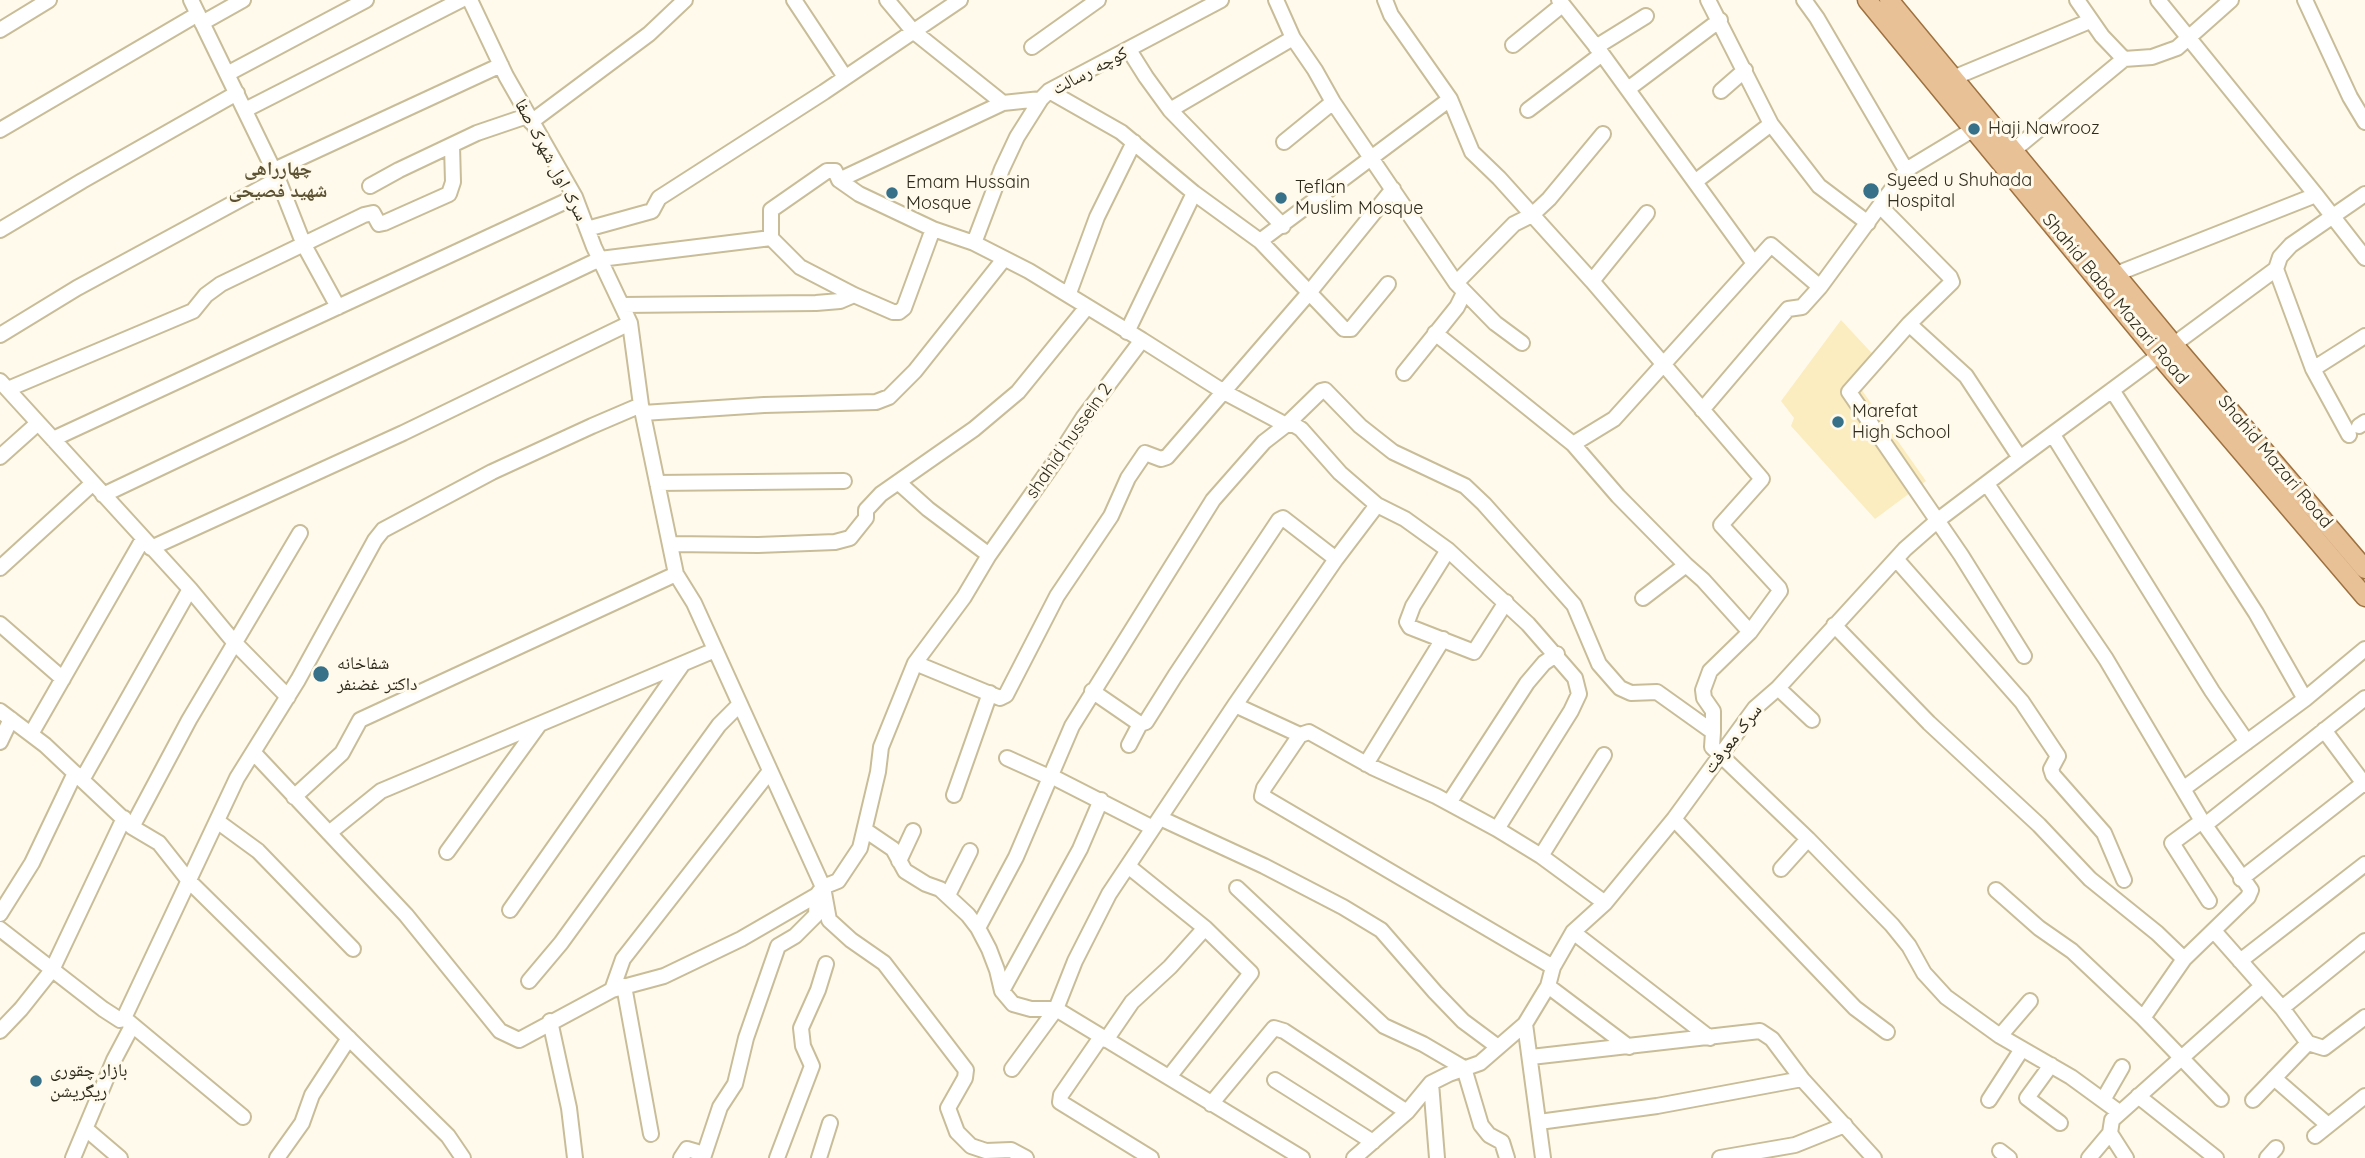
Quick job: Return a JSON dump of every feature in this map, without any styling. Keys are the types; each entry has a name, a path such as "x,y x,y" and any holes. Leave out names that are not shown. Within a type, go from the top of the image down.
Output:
{"main road":[{"name":"Shahid Baba Mazari Road","path":"1867,0 1973,129 2167,350 2365,597"},
{"name":"Shahid Mazari Road","path":"1889,0 2116,274 2167,350 2365,569"}],"street":[{"path":"0,30 49,0"},
{"path":"191,0 276,175 304,245 338,307"},
{"path":"0,130 200,18 243,0"},
{"path":"227,74 366,0"},
{"path":"245,110 461,0"},
{"name":"سرک اول شهرک صفا","path":"470,0 529,119 575,197 630,323 642,409 676,574"},
{"path":"370,186 477,133 529,119 649,34 684,0"},
{"path":"794,0 845,77"},
{"path":"887,0 913,31 1003,103"},
{"path":"587,229 652,211 659,198 960,0"},
{"path":"1032,47 1098,0"},
{"name":"کوچه رسالت","path":"839,180 1003,103 1045,95 1221,0"},
{"path":"1276,0 1293,38 1333,102 1460,288 1495,323 1521,343"},
{"path":"1385,0 1391,15 1450,99 1472,152 1499,178 1664,362 1762,479 1721,525 1780,591 1750,632 1710,671 1703,690 1704,698 1713,711 1712,747 1892,925 1909,946 1924,973 1946,997 2000,1036 2051,1065 2119,1112"},
{"path":"1708,0 1771,124 1819,186 1868,223"},
{"path":"1804,0 1906,170"},
{"path":"2077,0 2090,21 2124,58"},
{"path":"2158,0 2365,258"},
{"path":"2014,150 2124,58 2152,57 2177,48 2231,0"},
{"path":"2305,0 2350,97 2365,122"},
{"path":"1513,45 1560,2 1599,50 1754,262"},
{"path":"1528,110 1599,50 1646,16"},
{"path":"1628,89 1720,20"},
{"path":"1953,78 2090,21"},
{"path":"1170,110 1293,38"},
{"path":"1129,50 1170,110 1283,226"},
{"path":"0,335 276,175 501,65"},
{"path":"1721,91 1745,70"},
{"path":"0,230 237,93"},
{"path":"974,243 1017,137 1045,95 1121,132 1194,192 1260,241 1348,331 1388,284"},
{"path":"1260,241 1450,99"},
{"path":"1284,142 1333,102"},
{"path":"1696,181 1771,124"},
{"path":"1702,410 1788,309 1802,307 1820,287 1906,170 1973,129"},
{"path":"1405,373 1457,307 1460,288 1514,224 1532,215 1549,199 1603,134"},
{"path":"1069,293 1097,218 1133,142"},
{"path":"288,697 234,642 190,589 4,385 193,311 206,295 220,284 364,215 373,213 379,223 384,223 449,194 453,182 452,146"},
{"path":"933,229 904,308 900,312 893,312 800,267 771,238 771,211 828,171 835,171 839,180 859,194 933,229 974,243 1069,293 1087,307 1224,392 1286,425 1301,429 1340,473 1377,505 1405,519 1448,550 1506,602 1557,654 1575,678 1578,694 1571,711 1497,829"},
{"path":"915,663 1000,698 1006,695 1057,596 1111,516 1128,478 1145,453 1161,460 1167,457 1393,189"},
{"path":"1128,332 1194,192"},
{"name":"سرک معرفت","path":"1353,1158 1407,1112 1431,1083 1480,1063 1525,1024 1548,986 1553,967 1573,932 1605,903 1674,819 1755,708 1778,688 1896,559 1938,520 2276,269 2280,257 2291,245 2365,194"},
{"path":"2116,274 2316,195"},
{"path":"53,439 575,197"},
{"path":"1881,207 1952,282 1909,324 1849,392 1938,520 2024,656"},
{"path":"1592,281 1647,213"},
{"path":"103,495 600,259 771,238"},
{"path":"1573,444 1614,419 1770,245 1820,287"},
{"path":"73,1158 128,1022 237,778 288,697 383,530 492,472 642,409 876,402 889,397 915,371 1004,259"},
{"path":"2276,269 2313,369 2358,428"},
{"path":"623,305 816,303 841,301 854,295"},
{"path":"670,544 758,545 845,540 866,518 866,510 873,502 974,429 1018,392 1087,307"},
{"path":"31,734 147,543 403,433 630,323"},
{"path":"1909,324 1966,376 2020,458"},
{"path":"1436,333 1573,444 1618,496 1711,587 1750,632"},
{"path":"2313,369 2365,336"},
{"name":"shahid hussein 2","path":"329,833 406,915 500,1031 519,1040 550,1021 618,988 664,976 741,939 838,881 860,848 878,772 881,747 915,663 964,597 989,555 1083,418 1142,340"},
{"path":"978,928 1016,857 1072,726 1213,500 1264,442 1321,391 1325,390 1360,426 1392,452 1465,486 1574,605 1599,664 1620,688 1631,693 1657,692 1713,732"},
{"path":"2112,390 2256,613 2305,699"},
{"path":"0,457 38,423"},
{"path":"2053,435 2212,691 2247,742"},
{"path":"657,483 844,481"},
{"path":"898,482 928,509 989,555"},
{"path":"0,568 93,483"},
{"path":"1987,484 2106,659 2204,823 2251,890 2248,897 2184,960 2143,1018"},
{"path":"1012,1069 1056,1009 1074,961 1109,894 1235,705 1336,559 1377,505"},
{"path":"1129,745 1140,724 1146,722 1279,520 1287,519 1336,559"},
{"path":"0,1031 52,970 128,822 300,533"},
{"path":"1448,550 1413,606 1407,622 1410,627 1475,652 1506,602"},
{"path":"1896,559 2022,702 2058,756 2051,769 2053,775 2104,833 2124,880"},
{"path":"1643,598 1686,565"},
{"path":"293,797 342,752 360,720 676,574 694,603 770,771 829,919 851,940 884,963 966,1070 948,1108 957,1132 971,1146 986,1151 1011,1150 1027,1158"},
{"path":"0,914 190,589"},
{"path":"0,624 63,679"},
{"path":"1834,625 1929,723 2039,825 2090,879 2157,933 2184,960"},
{"path":"1366,764 1443,639"},
{"path":"2183,789 2305,699 2365,649"},
{"path":"253,752 329,833 381,791 715,650"},
{"path":"1449,803 1515,699 1545,663 1557,654"},
{"path":"510,910 682,664"},
{"path":"1778,688 1812,720"},
{"path":"1092,691 1140,724"},
{"path":"954,796 990,692"},
{"path":"2209,901 2172,843 2204,823 2365,698"},
{"path":"528,981 561,943 719,725 740,704"},
{"path":"1235,705 1300,735"},
{"path":"0,742 5,715 31,734 128,822 159,843 189,881 448,1136 463,1158"},
{"path":"447,852 539,724"},
{"path":"2241,879 2364,783 2324,730"},
{"path":"1553,967 1262,796 1264,788 1300,735 1309,732 1366,764 1497,829 1541,856 1605,903"},
{"path":"1541,856 1604,755"},
{"path":"1007,758 1101,800 1264,866 1343,907 1381,930 1463,1021 1498,1047"},
{"path":"651,1134 618,988 623,959 770,771"},
{"path":"1002,991 1080,849 1101,800"},
{"path":"1674,819 1855,1008 1886,1032"},
{"path":"217,821 258,851 353,949"},
{"path":"865,830 893,849 905,871 948,895 978,928 997,970 1002,991 1013,1004 1031,1009 1056,1009 1302,1158"},
{"path":"899,861 913,831"},
{"path":"1781,869 1808,839"},
{"path":"948,895 970,850"},
{"path":"2240,961 2365,864"},
{"path":"1128,866 1205,928 1251,973 1169,1077"},
{"path":"1237,888 1384,1026 1423,1044 1464,1068 1480,1125 1489,1135 1502,1142 1507,1158"},
{"path":"1996,890 2039,928 2073,951 2143,1018 2221,1099"},
{"path":"681,1158 687,1149 704,1156 720,1107 735,1084 746,1038 778,946 795,936 816,915 820,891"},
{"path":"1151,1158 1060,1102 1060,1095 1132,1002 1170,967 1205,928"},
{"path":"0,929 103,1009 128,1022 243,1116"},
{"path":"2214,931 2282,1008 2308,1043 2324,1048 2365,1017"},
{"path":"1573,932 1710,1038"},
{"path":"2282,1008 2365,942"},
{"path":"777,1158 812,1066 803,1046 801,1028 826,964"},
{"path":"1548,986 1629,1047"},
{"path":"2089,1158 2110,1133 2112,1120 2119,1112 2262,986"},
{"path":"2000,1036 2030,1001"},
{"path":"550,1021 569,1108 575,1158"},
{"path":"1525,1024 1543,1158"},
{"path":"1211,1104 1274,1028 1284,1031 1407,1112"},
{"path":"1531,1057 1760,1031 1772,1039 1802,1079 1874,1158"},
{"path":"277,1158 302,1124 312,1095 349,1038"},
{"path":"2253,1100 2308,1043"},
{"path":"1989,1100 2022,1049"},
{"path":"2051,1065 2028,1098 2060,1123"},
{"path":"2103,1100 2122,1067"},
{"path":"2274,1078 2328,1125"},
{"path":"1539,1122 1657,1106 1802,1079"},
{"path":"1275,1080 1373,1142"},
{"path":"1431,1083 1437,1158"},
{"path":"2138,1096 2216,1158"},
{"path":"2315,1136 2365,1096"},
{"path":"819,1158 830,1123"},
{"path":"1720,1158 1794,1145 1845,1125"},
{"path":"86,1129 120,1158"},
{"path":"2110,1133 2126,1158"}],"shaded area":[{"name":"Marefat High School","path":"1841,320 1881,363 1859,386 1926,481 1875,519 1791,426 1794,418 1781,401"}],"place":[{"name":"Haji Nawrooz","path":"1974,129"},
{"name":"Syeed u Shuhada Hospital","path":"1871,191"},
{"name":"Emam Hussain Mosque","path":"892,193"},
{"name":"Teflan Muslim Mosque","path":"1281,198"},
{"name":"Marefat High School","path":"1838,422"},
{"name":"شفاخانه داکتر غضنفر","path":"321,674"},
{"name":"بازار چقوری ریگریشن","path":"36,1081"}],"district":[{"name":"چهارراهی شهید فصیحی","path":"278,180"}]}
